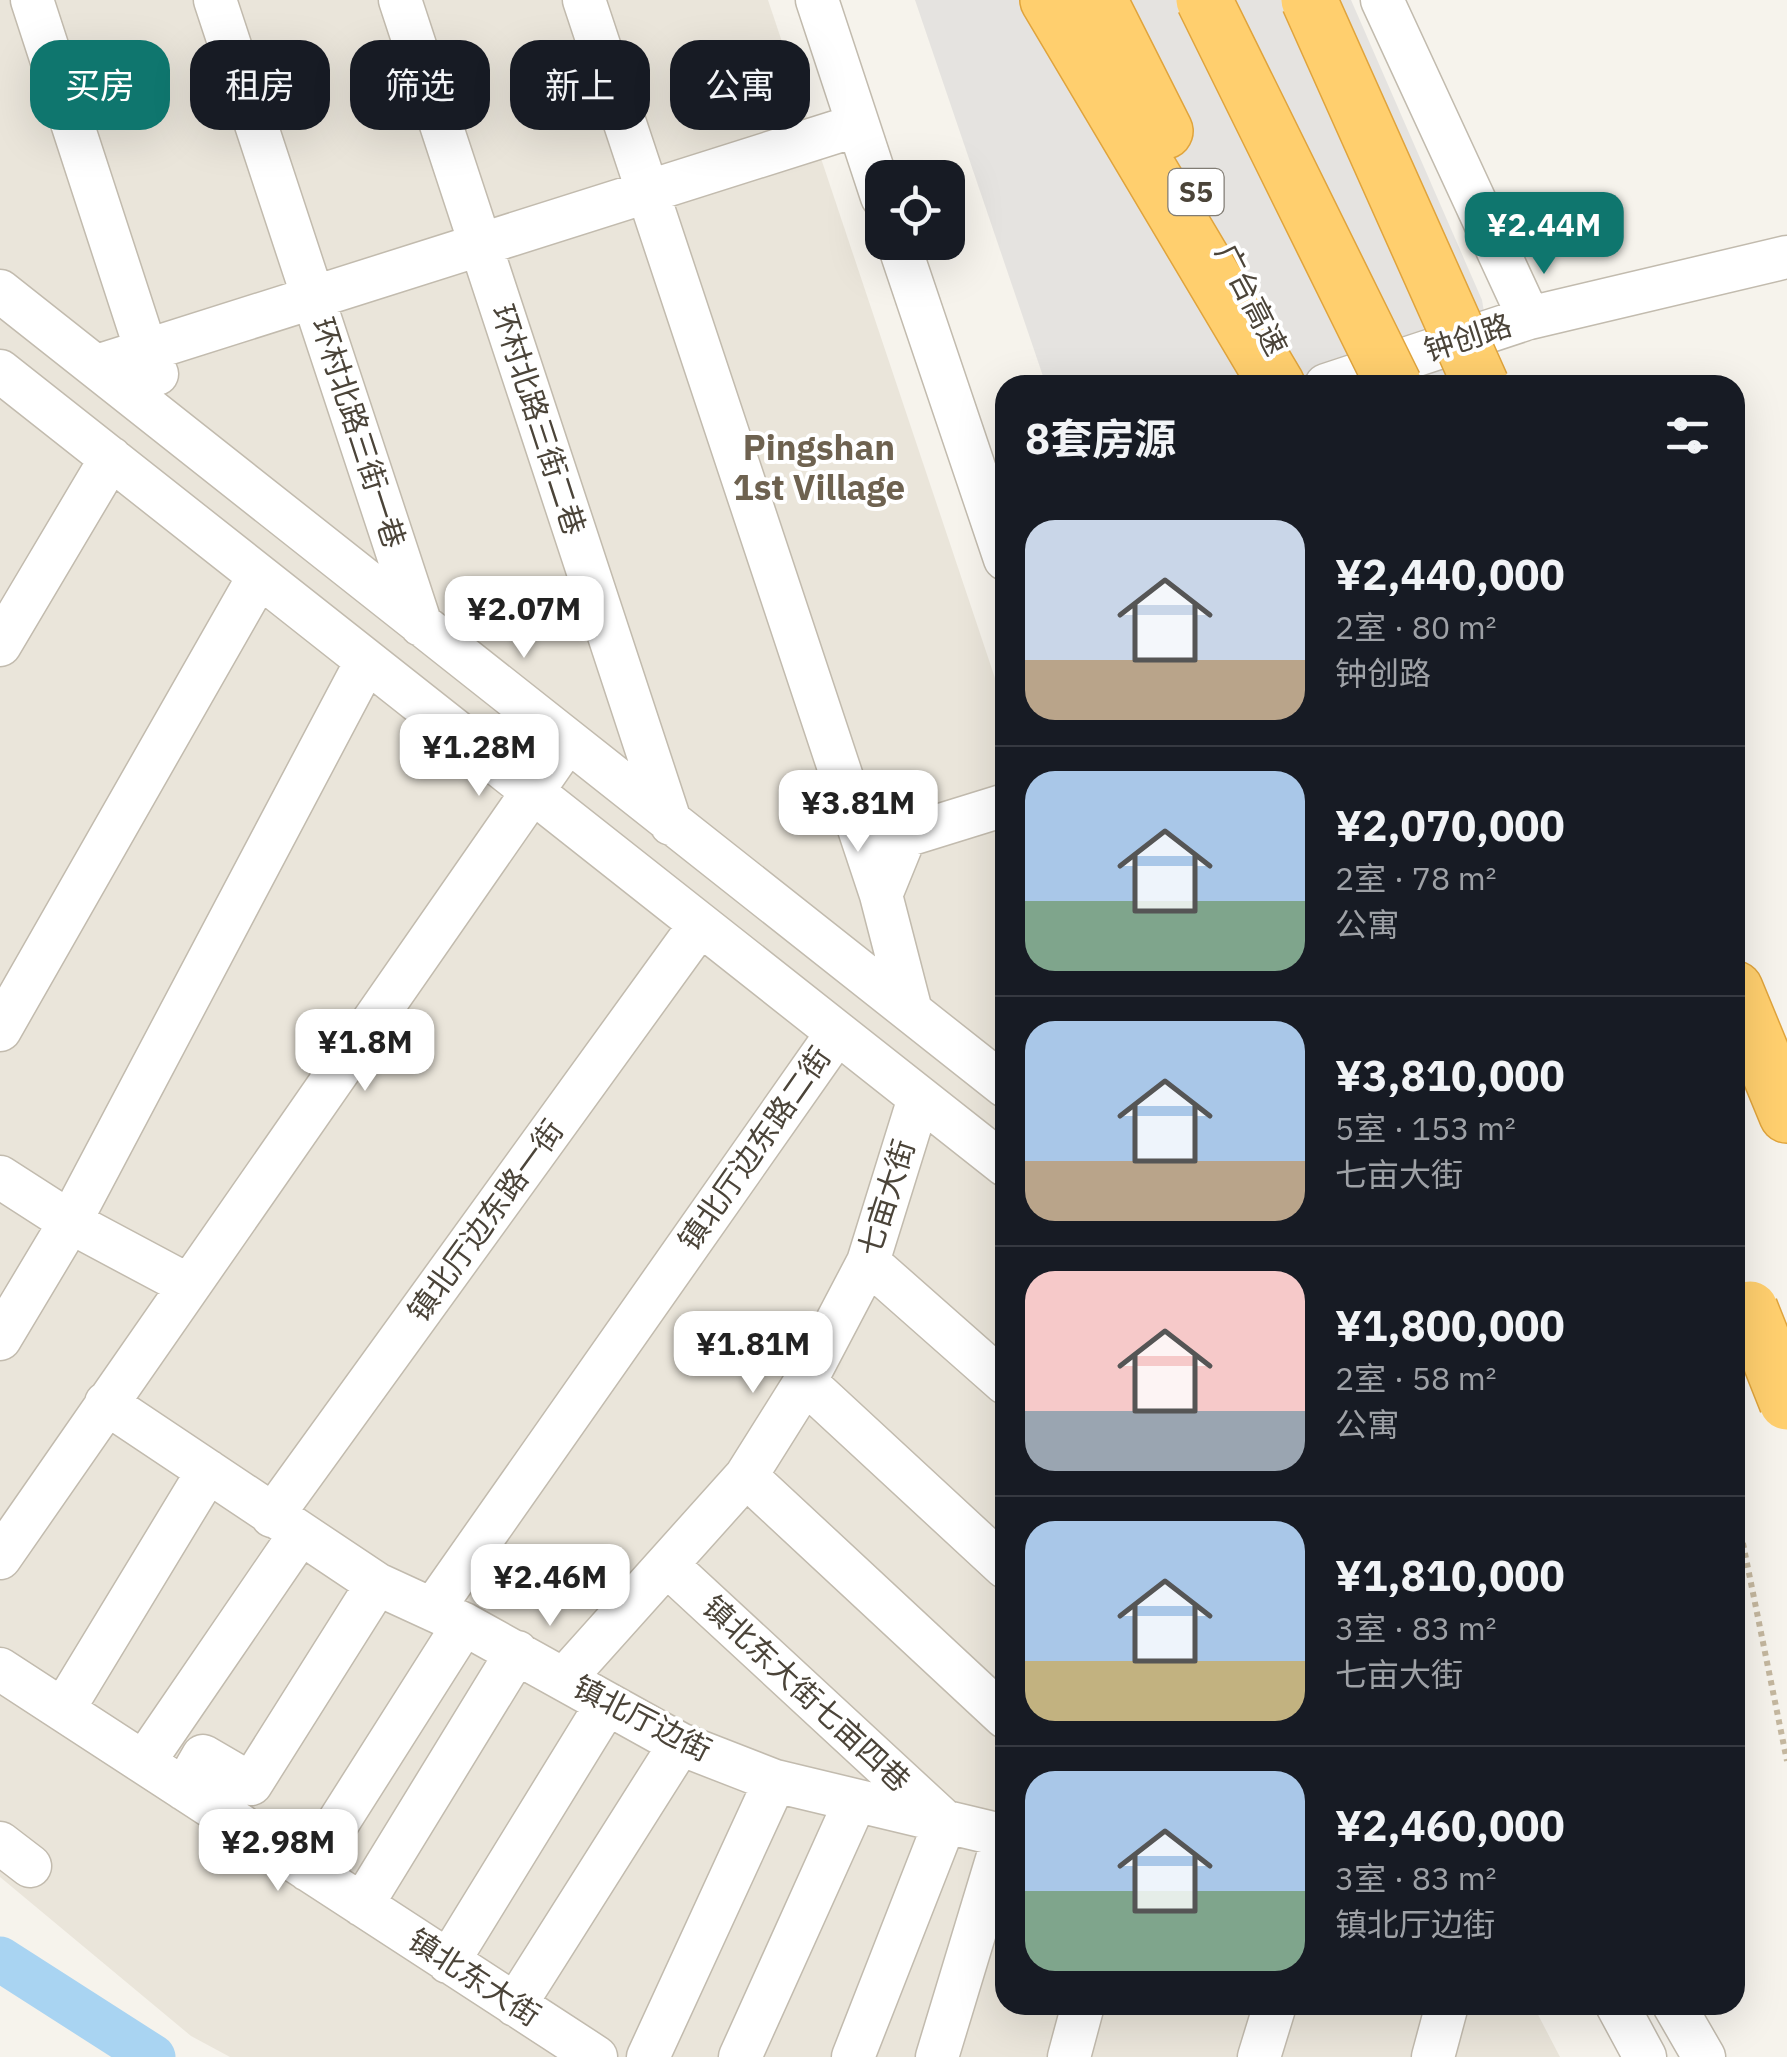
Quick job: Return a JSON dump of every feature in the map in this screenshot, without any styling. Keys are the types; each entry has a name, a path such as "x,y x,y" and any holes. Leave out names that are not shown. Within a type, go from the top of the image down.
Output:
{"highway":[{"path":"1048,0 1271,375"},
{"name":"广台高速","path":"1099,0 1289,375"},
{"path":"1204,0 1389,375"},
{"path":"1309,0 1477,375"},
{"path":"1745,1013 1787,1115"},
{"path":"1745,1069 1787,1150"},
{"path":"1745,1300 1787,1386"},
{"path":"1745,1301 1787,1402"}],"street":[{"path":"32,0 146,350 185,436"},
{"name":"环村北路三街一巷","path":"215,0 421,625"},
{"name":"环村北路三街二巷","path":"400,0 671,824"},
{"path":"584,0 881,895 910,1011"},
{"path":"817,0 870,160"},
{"path":"1382,0 1529,318"},
{"path":"97,366 858,125"},
{"name":"钟创路","path":"1356,375 1529,318 1787,257"},
{"path":"905,260 995,495"},
{"path":"0,290 995,1078"},
{"path":"0,371 995,1157"},
{"path":"0,645 111,458"},
{"path":"0,1030 258,576"},
{"path":"0,1339 70,1222 366,662"},
{"path":"0,1558 567,742"},
{"path":"881,895 905,836 995,808"},
{"name":"镇北厅边东路一街","path":"144,1762 286,1525 699,926"},
{"name":"镇北厅边东路二街","path":"308,1870 449,1616 836,1033"},
{"name":"七亩大街","path":"564,1679 746,1476 805,1382 868,1262 918,1098"},
{"path":"0,1177 70,1222 188,1285"},
{"path":"868,1262 995,1374"},
{"path":"805,1382 995,1558"},
{"name":"镇北厅边街","path":"106,1404 377,1584 518,1652 680,1744 775,1781 995,1834"},
{"path":"63,1710 208,1471"},
{"path":"746,1476 995,1708"},
{"name":"镇北东大街七亩四巷","path":"668,1566 945,1822"},
{"path":"184,1789 203,1756 252,1784 377,1584"},
{"path":"362,1905 518,1652"},
{"name":"镇北东大街","path":"0,1669 596,2057"},
{"path":"448,1962 606,1705"},
{"path":"515,2005 680,1744"},
{"path":"648,2057 775,1781"},
{"path":"740,2057 855,1802"},
{"path":"853,2057 945,1822"},
{"path":"938,2057 995,1866"},
{"path":"1068,2057 1080,2015"},
{"path":"1259,2057 1272,2015"},
{"path":"1433,2057 1444,2015"},
{"path":"1680,2015 1704,2057"}],"path":[{"path":"1745,1553 1787,1761"}],"shaded area":[{"path":"0,0 768,0 781,40 670,40 670,130 810,130 810,125 995,678 995,2015 1538,2015 1560,2057 230,2057 191,2036 0,1877"},
{"path":"915,0 1351,0 1482,300 1494,375 1043,375"}],"waterway":[{"path":"0,1959 153,2057"}],"district":[{"name":"Pingshan 1st Village","path":"819,468"}]}
